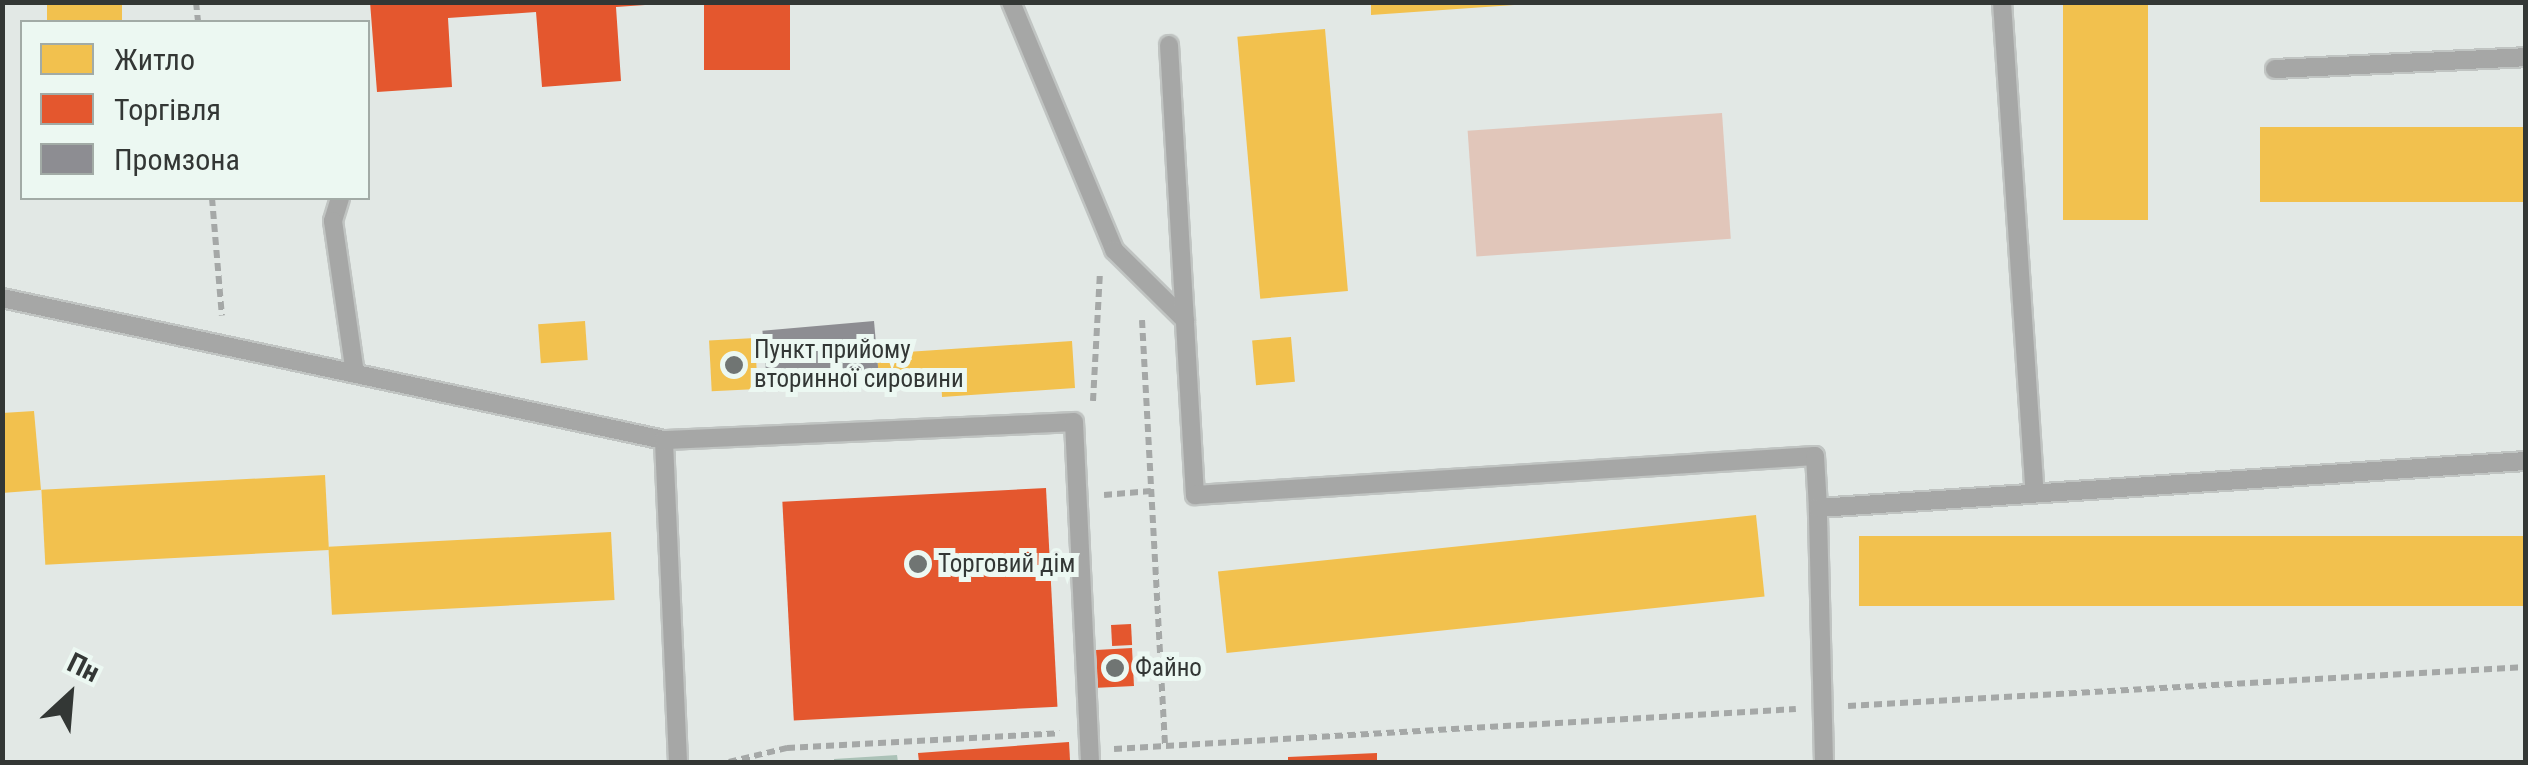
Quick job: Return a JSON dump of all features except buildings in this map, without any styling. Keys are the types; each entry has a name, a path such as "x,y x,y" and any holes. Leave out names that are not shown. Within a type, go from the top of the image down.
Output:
{"lane":[{"path":"1011,2 1114,250 1185,320"},
{"path":"2002,2 2035,493"},
{"path":"1169,45 1195,495 1815,456 1824,762"},
{"path":"2275,69 2526,57"},
{"path":"339,200 333,221 354,373"},
{"path":"2,298 664,440 1074,422 1090,756"},
{"path":"664,440 678,762"},
{"path":"1818,508 2526,461"}],"path":[{"path":"212,200 224,346"},
{"path":"1140,274 1165,746"},
{"path":"1074,422 1097,396 1094,282"},
{"path":"1078,497 1151,491"},
{"path":"729,762 787,748 1074,732 1090,756 1165,746 2526,667"}],"shaded area":[{"path":"1722,113 1731,239 1476,256 1468,131"}],"place":[{"name":"Пункт прийому вторинної сировини","path":"734,365"},
{"name":"Торговий дім","path":"918,564"},
{"name":"Файно","path":"1115,668"}]}
